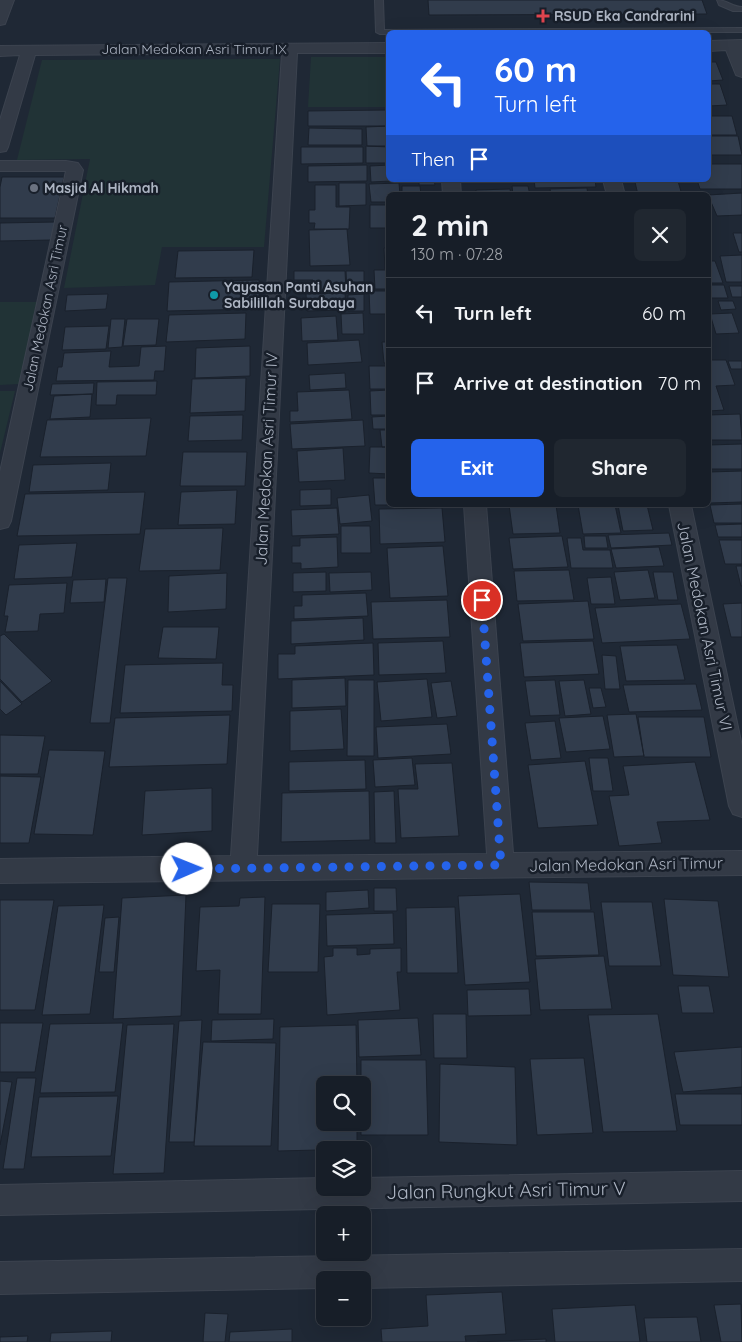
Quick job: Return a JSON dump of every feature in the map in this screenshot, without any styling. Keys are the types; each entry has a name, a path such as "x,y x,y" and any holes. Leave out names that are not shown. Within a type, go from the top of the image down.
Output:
{"street":[{"path":"0,21 7,0"},
{"path":"711,46 737,46 742,72"},
{"name":"Jalan Medokan Asri Timur IX","path":"0,51 386,48"},
{"name":"Jalan Medokan Asri Timur IV","path":"243,868 290,49"},
{"path":"0,147 29,51"},
{"name":"Jalan Medokan Asri Timur","path":"0,166 66,166 72,167 75,170 0,521"},
{"path":"475,507 501,865"},
{"name":"Jalan Medokan Asri Timur VI","path":"680,507 742,806"},
{"name":"Jalan Medokan Asri Timur","path":"0,871 742,863"},
{"name":"Jalan Rungkut Asri Timur V","path":"0,1200 742,1186"},
{"path":"0,1278 742,1265"}],"lane":[{"path":"379,0 380,32 386,32"},
{"path":"721,0 722,4 742,9"},
{"path":"711,30 742,30"}],"shaded area":[{"path":"311,57 386,57 386,107 308,107"},
{"path":"280,59 264,247 162,247 155,285 64,288 90,159 17,160 42,60"},
{"path":"0,302 37,302 19,384 0,385"},
{"path":"0,391 15,391 0,453"}],"building":[{"path":"428,0 702,0 707,14 429,15"},
{"path":"711,62 716,62 723,80 711,81"},
{"path":"711,84 720,84 727,105 711,106"},
{"path":"386,110 386,126 308,126 308,111"},
{"path":"711,116 732,116 737,135 711,135"},
{"path":"386,126 386,146 367,146 366,127"},
{"path":"309,128 362,129 362,145 308,145"},
{"path":"711,136 738,136 742,155 711,155"},
{"path":"366,146 386,147 386,163 366,163"},
{"path":"301,147 363,147 363,163 301,164"},
{"path":"711,164 742,164 742,189 700,189 698,182 711,182"},
{"path":"367,165 367,181 308,182 308,166"},
{"path":"386,165 386,181 371,182 370,166"},
{"path":"2,177 64,177 55,218 0,218 0,187"},
{"path":"419,182 434,182 435,185 419,185"},
{"path":"534,182 595,182 596,187 535,188"},
{"path":"635,182 678,182 681,192 637,192"},
{"path":"339,183 366,183 366,205 339,206"},
{"path":"399,183 400,192 386,192 386,202 371,202 369,184"},
{"path":"315,185 336,185 336,207 350,207 349,229 314,229 315,223 309,223 309,210 315,210"},
{"path":"402,186 420,186 421,192 402,192"},
{"path":"512,186 528,186 529,192 513,192"},
{"path":"587,188 588,192 550,192 550,189"},
{"path":"510,189 510,192 476,192 476,190"},
{"path":"742,193 742,215 717,216 711,202 711,195"},
{"path":"370,205 386,205 386,228 370,228"},
{"path":"56,222 52,240 0,241 0,223"},
{"path":"347,229 350,265 310,266 309,230"},
{"path":"733,233 742,233 742,252 739,252"},
{"path":"384,248 386,248 386,269"},
{"path":"254,250 252,277 175,278 178,251"},
{"path":"742,255 742,282 726,282 720,256"},
{"path":"711,261 715,261 723,283 711,283"},
{"path":"374,270 386,270 386,289 375,289"},
{"path":"294,271 345,271 346,291 313,292 313,280 294,280"},
{"path":"346,271 364,271 364,282 353,282 353,293 347,293"},
{"name":"Yayasan Panti Asuhan Sabilillah Surabaya","path":"259,280 259,309 167,311 169,282"},
{"path":"711,285 724,285 728,298 711,298"},
{"path":"729,286 742,286 742,297 732,297"},
{"path":"369,291 386,291 386,314 370,314"},
{"path":"345,293 346,310 307,311 306,294"},
{"path":"108,294 106,309 65,311 67,295"},
{"path":"364,294 364,311 348,311 348,295"},
{"path":"718,301 733,301 736,309 721,310"},
{"path":"246,313 245,339 166,342 169,315"},
{"path":"363,313 364,334 342,334 341,314"},
{"path":"732,313 739,333 716,334 711,314"},
{"path":"336,316 338,340 302,341 301,318"},
{"path":"111,319 125,319 122,347 108,348"},
{"path":"127,319 159,319 156,345 123,346"},
{"path":"109,326 106,349 62,350 65,327"},
{"path":"359,340 362,362 308,365 307,343"},
{"path":"382,342 386,342 386,363 384,363"},
{"path":"166,346 164,371 155,371 154,380 56,381 58,367 62,367 64,353 111,351 109,367 139,366 141,347"},
{"path":"250,346 250,376 195,378 196,348"},
{"path":"711,360 726,360 735,385 716,386 724,410 711,411"},
{"path":"728,361 742,361 742,369 731,369"},
{"path":"369,366 386,366 386,389 370,389"},
{"path":"345,373 346,388 310,390 309,375"},
{"path":"246,378 245,411 190,413 192,379"},
{"path":"157,381 156,395 117,395 116,405 96,405 97,382"},
{"path":"94,383 93,394 50,395 52,384"},
{"path":"349,390 352,419 290,422 290,411 298,411 297,392"},
{"path":"386,390 386,415 371,415 370,391"},
{"path":"92,394 90,417 50,419 54,396"},
{"path":"740,414 742,440 711,440 711,415"},
{"path":"243,415 242,440 188,441 190,416"},
{"path":"386,416 386,429 373,429 372,417"},
{"path":"151,418 146,456 40,457 47,420"},
{"path":"363,420 365,446 292,449 290,424"},
{"path":"380,430 386,430 386,447 382,447"},
{"path":"742,444 742,469 711,469 711,445"},
{"path":"370,447 386,447 386,474 369,473"},
{"path":"343,448 345,480 299,482 297,451"},
{"path":"183,452 247,452 245,486 180,486"},
{"path":"111,463 108,490 29,492 33,465"},
{"path":"742,471 742,502 711,503 711,472"},
{"path":"373,478 386,478 386,505 375,505"},
{"path":"331,489 331,505 300,506 300,490"},
{"path":"237,490 235,524 178,525 181,492"},
{"path":"145,492 140,534 17,536 25,494"},
{"path":"369,495 372,521 340,524 337,498"},
{"path":"742,504 742,523 714,523 711,505"},
{"path":"509,507 556,507 560,533 513,534"},
{"path":"578,507 615,507 621,533 583,534"},
{"path":"618,507 647,507 653,530 623,531"},
{"path":"337,508 339,534 292,536 291,510"},
{"path":"442,508 445,542 380,544 379,509"},
{"path":"742,524 742,537 718,537 715,525"},
{"path":"341,526 370,526 371,553 341,553"},
{"path":"223,528 220,570 139,571 145,529"},
{"path":"669,533 672,545 611,548 608,535"},
{"path":"562,536 568,567 513,569 509,538"},
{"path":"584,536 606,536 608,548 585,548"},
{"path":"337,537 338,567 301,569 301,563 292,563 292,546 300,546 300,538"},
{"path":"567,538 581,538 583,550 610,550 613,568 571,568"},
{"path":"719,540 742,540 742,564 725,564"},
{"path":"77,543 72,577 14,579 19,545"},
{"path":"443,546 448,596 390,598 387,548"},
{"path":"659,547 664,566 616,568 611,549"},
{"path":"736,566 742,566 742,586 741,586"},
{"path":"569,570 574,600 517,601 514,571"},
{"path":"648,570 655,598 620,600 614,572"},
{"path":"326,572 326,591 293,592 293,573"},
{"path":"371,572 372,590 330,592 329,573"},
{"path":"653,572 673,572 678,600 658,600"},
{"path":"227,573 226,609 168,612 169,576"},
{"path":"611,577 615,604 591,604 587,578"},
{"path":"108,578 127,578 110,723 90,723"},
{"path":"106,579 104,602 70,603 73,580"},
{"path":"67,583 64,613 40,614 38,631 5,632 8,616 4,616 9,585"},
{"path":"366,593 368,616 294,619 294,606 302,606 302,595"},
{"path":"447,600 450,637 373,639 371,602"},
{"path":"588,601 594,639 523,641 518,604"},
{"path":"742,603 742,637 731,637 723,604"},
{"path":"681,604 690,639 602,643 595,608"},
{"path":"363,618 364,640 291,644 291,621"},
{"path":"163,627 219,627 216,659 158,658"},
{"path":"4,634 52,681 22,702 0,679 0,636"},
{"path":"443,641 446,673 379,675 378,643"},
{"path":"593,641 599,674 524,677 520,643"},
{"path":"373,643 374,675 278,679 278,654 295,654 295,646"},
{"path":"677,645 685,680 626,681 620,646"},
{"path":"602,655 616,656 620,689 605,689"},
{"path":"223,663 222,685 233,685 232,711 120,713 125,665"},
{"path":"345,678 346,706 292,708 292,680"},
{"path":"427,679 432,717 381,721 377,682"},
{"path":"348,680 374,680 374,756 347,756"},
{"path":"555,680 560,715 530,716 525,681"},
{"path":"584,680 591,714 565,716 559,681"},
{"path":"0,681 22,704 6,715 0,709"},
{"path":"451,681 457,716 437,718 431,683"},
{"path":"696,684 702,710 629,712 623,685"},
{"path":"589,688 601,688 606,707 593,708"},
{"path":"341,709 344,749 290,751 290,711"},
{"path":"636,714 644,756 614,757 607,715"},
{"path":"230,715 227,764 109,767 115,718"},
{"path":"603,716 610,749 566,752 559,718"},
{"path":"638,717 704,717 711,757 644,757"},
{"path":"555,721 561,758 531,760 525,723"},
{"path":"447,724 451,754 378,758 376,727"},
{"path":"0,735 45,736 38,774 0,774"},
{"path":"49,750 105,751 93,835 34,834"},
{"path":"412,758 415,785 375,787 373,760"},
{"path":"589,758 608,758 613,791 593,791"},
{"path":"365,760 366,789 289,791 289,762"},
{"path":"585,761 598,825 538,828 528,765"},
{"path":"695,762 710,820 657,822 662,843 619,846 609,796 629,795 623,766"},
{"path":"452,763 459,836 401,838 398,789 418,789 415,764"},
{"path":"0,776 41,777 29,843 0,843"},
{"path":"212,788 212,831 142,835 145,791"},
{"path":"369,791 370,840 281,842 282,793"},
{"path":"394,791 396,843 375,843 374,792"},
{"path":"529,882 588,883 591,910 532,910"},
{"path":"374,888 396,888 397,911 374,911"},
{"path":"368,890 369,908 326,911 326,892"},
{"path":"520,894 530,982 465,985 458,896"},
{"path":"186,895 181,1016 113,1019 122,898"},
{"path":"265,897 261,1014 218,1014 220,970 196,971 200,907 239,906 240,898"},
{"path":"664,899 718,901 729,977 673,975"},
{"path":"0,900 54,900 35,1010 0,1010"},
{"path":"601,902 652,902 661,966 609,966"},
{"path":"272,904 320,904 318,972 268,972"},
{"path":"104,905 90,1014 42,1015 58,906"},
{"path":"455,907 458,973 407,973 406,908"},
{"path":"532,912 594,912 599,955 536,956"},
{"path":"393,913 394,944 327,946 326,915"},
{"path":"119,917 114,972 99,972 105,918"},
{"path":"333,948 357,948 357,955 370,954 370,949 401,948 401,972 397,972 400,1010 327,1015 324,957 333,956"},
{"path":"604,956 612,1009 540,1010 535,959"},
{"path":"678,986 709,986 714,1013 682,1013"},
{"path":"529,989 531,1015 468,1016 467,990"},
{"path":"433,1014 466,1014 467,1058 434,1058"},
{"path":"658,1014 677,1131 603,1132 588,1015"},
{"path":"418,1018 421,1055 359,1057 358,1020"},
{"path":"274,1019 273,1039 211,1041 212,1020"},
{"path":"202,1020 194,1142 169,1142 179,1021"},
{"path":"0,1023 43,1023 35,1072 0,1072"},
{"path":"123,1023 115,1092 40,1093 50,1024"},
{"path":"174,1024 164,1173 113,1174 127,1025"},
{"path":"356,1025 357,1076 316,1076 316,1131 357,1131 357,1141 316,1141 316,1150 278,1151 280,1027"},
{"path":"203,1042 276,1043 271,1146 194,1146"},
{"path":"742,1047 742,1087 683,1092 674,1052"},
{"path":"584,1058 593,1133 537,1135 530,1059"},
{"path":"361,1060 426,1060 428,1135 361,1135 361,1131 371,1131 371,1076 361,1076"},
{"path":"440,1064 515,1067 517,1145 439,1142"},
{"path":"17,1078 36,1078 24,1169 3,1169"},
{"path":"0,1081 12,1082 0,1145"},
{"path":"675,1094 742,1094 742,1125 680,1125"},
{"path":"118,1096 111,1156 31,1157 39,1097"},
{"path":"502,1292 506,1334 465,1336 466,1342 382,1342 381,1329 428,1326 426,1295"},
{"path":"741,1304 742,1342 721,1342 714,1305"},
{"path":"635,1305 640,1342 555,1342 552,1309"},
{"path":"205,1313 228,1314 225,1342 203,1342"},
{"path":"697,1317 701,1342 647,1342 644,1318"},
{"path":"292,1329 292,1342 229,1342 230,1332"},
{"path":"112,1331 111,1342 50,1342 51,1333"},
{"path":"28,1336 27,1342 0,1342 0,1337"},
{"path":"546,1339 546,1342 477,1342"}],"place":[{"name":"RSUD Eka Candrarini","path":"543,16"},
{"name":"Masjid Al Hikmah","path":"34,188"},
{"name":"Yayasan Panti Asuhan Sabilillah Surabaya","path":"214,295"}],"route":[{"path":"187,869 501,865 482,600"}]}
